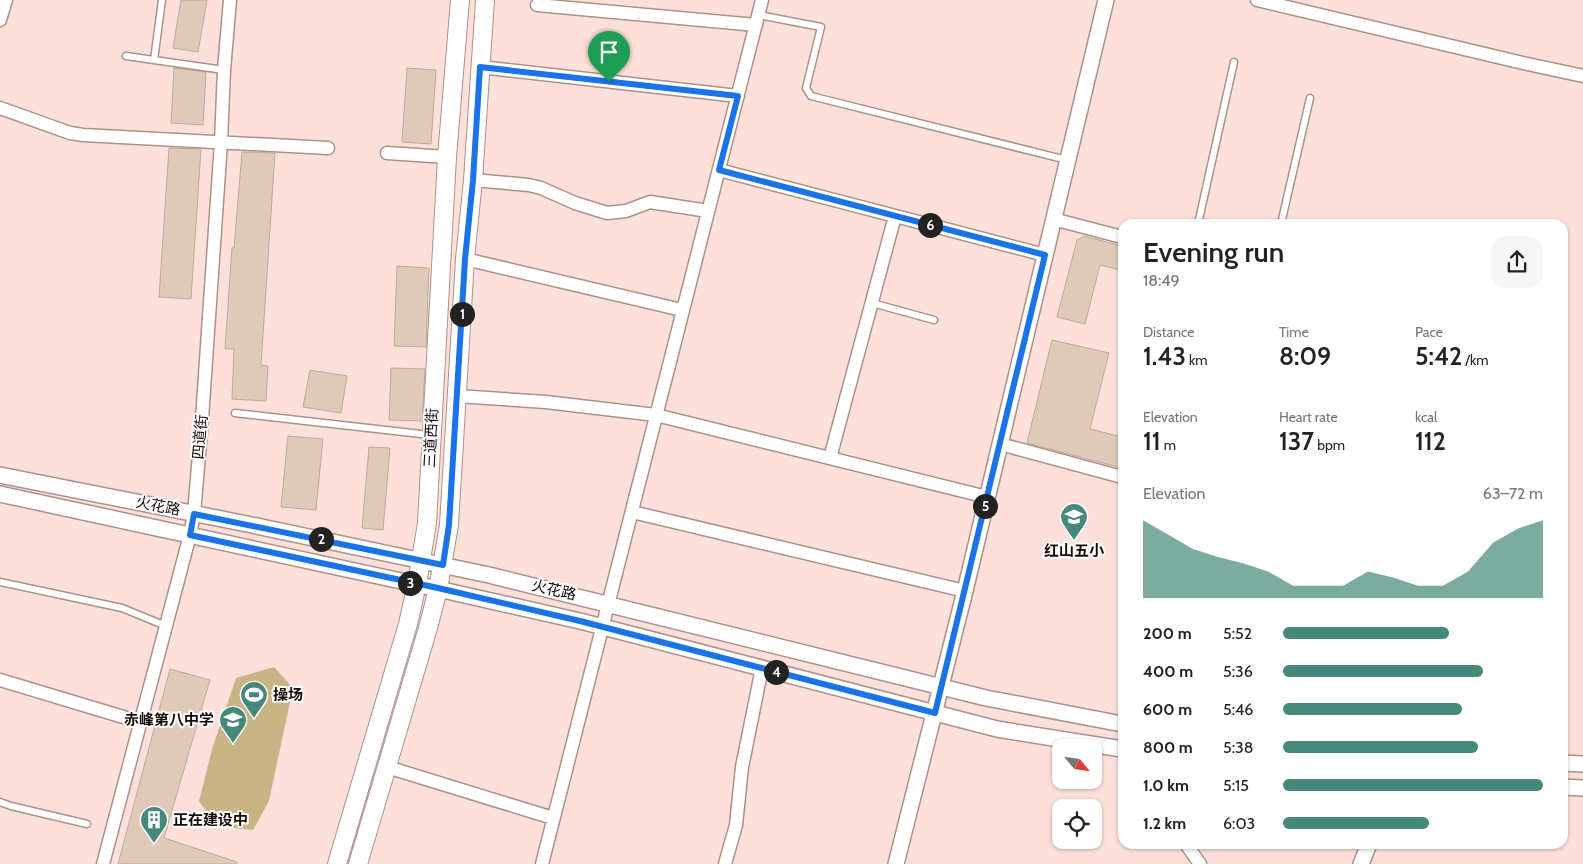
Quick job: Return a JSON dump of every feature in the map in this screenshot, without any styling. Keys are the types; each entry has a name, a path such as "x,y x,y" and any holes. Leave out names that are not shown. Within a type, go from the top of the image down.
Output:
{"main road":[{"name":"三道西街","path":"337,864 408,624 422,560 426,523 447,157 460,0"},
{"path":"358,864 428,628 443,565 449,525 465,259 473,180 485,0"}],"street":[{"path":"0,20 6,0"},
{"name":"四道街","path":"103,864 194,514 230,0"},
{"path":"542,864 762,0"},
{"path":"896,864 942,687 1106,0"},
{"path":"1258,0 1583,76"},
{"path":"537,5 757,20"},
{"path":"480,67 738,96"},
{"path":"0,108 70,133 83,135 328,148"},
{"path":"387,153 447,157"},
{"path":"719,170 1045,255"},
{"path":"473,180 529,185 541,188 575,203 607,212 626,211 650,202 708,211"},
{"path":"830,458 895,216"},
{"path":"1053,219 1118,236"},
{"path":"465,259 682,310"},
{"path":"457,396 546,402 656,415 987,496"},
{"path":"1000,444 1118,476"},
{"name":"火花路","path":"0,475 422,560 608,603 986,698 1118,723"},
{"path":"0,494 438,588 602,627 997,729 1118,748"},
{"path":"632,512 965,591"},
{"path":"725,864 736,825 742,767 762,668"},
{"path":"0,680 140,722"},
{"path":"1568,763 1583,764"},
{"path":"387,767 553,818"},
{"path":"1568,787 1583,788"},
{"path":"1190,849 1200,864"},
{"path":"1361,864 1367,849"}],"lane":[{"path":"154,60 162,0"},
{"path":"757,20 821,27 806,88 811,96 1067,160"},
{"path":"126,56 224,70"},
{"path":"1199,219 1234,62"},
{"path":"1282,219 1310,98"},
{"path":"872,303 934,320"},
{"path":"235,413 431,436"},
{"path":"0,582 122,608 166,626"},
{"path":"0,802 87,824"}],"shaded area":[{"name":"操场","path":"274,667 293,688 269,801 253,830 235,828 216,820 199,801 212,749 236,678"}],"building":[{"path":"181,0 207,0 198,52 173,48"},
{"path":"174,68 206,72 203,125 171,123"},
{"path":"407,68 436,70 431,144 402,142"},
{"path":"169,148 201,149 191,299 159,297"},
{"path":"242,152 275,153 261,365 268,366 266,401 232,399 234,349 225,349 232,248 234,248"},
{"path":"1084,236 1118,245 1118,270 1100,265 1085,324 1057,317 1077,240"},
{"path":"397,266 429,268 426,347 394,346"},
{"path":"1052,340 1109,353 1090,429 1118,436 1118,467 1027,443"},
{"path":"391,368 425,369 422,421 389,420"},
{"path":"310,370 347,376 341,413 303,407"},
{"path":"288,436 323,439 316,510 281,507"},
{"path":"369,447 390,448 383,530 362,528"},
{"path":"170,669 210,680 164,838 237,862 237,864 118,864"}],"place":[{"name":"红山五小","path":"1074,541"},
{"name":"操场","path":"254,719"},
{"name":"赤峰第八中学","path":"233,744"},
{"name":"正在建设中","path":"154,844"}],"route":[{"path":"480,67 609,82 738,96 719,170 1045,255 935,713 580,621 438,588 190,535 194,514 443,565 449,525 465,259 473,180 480,67"}]}
